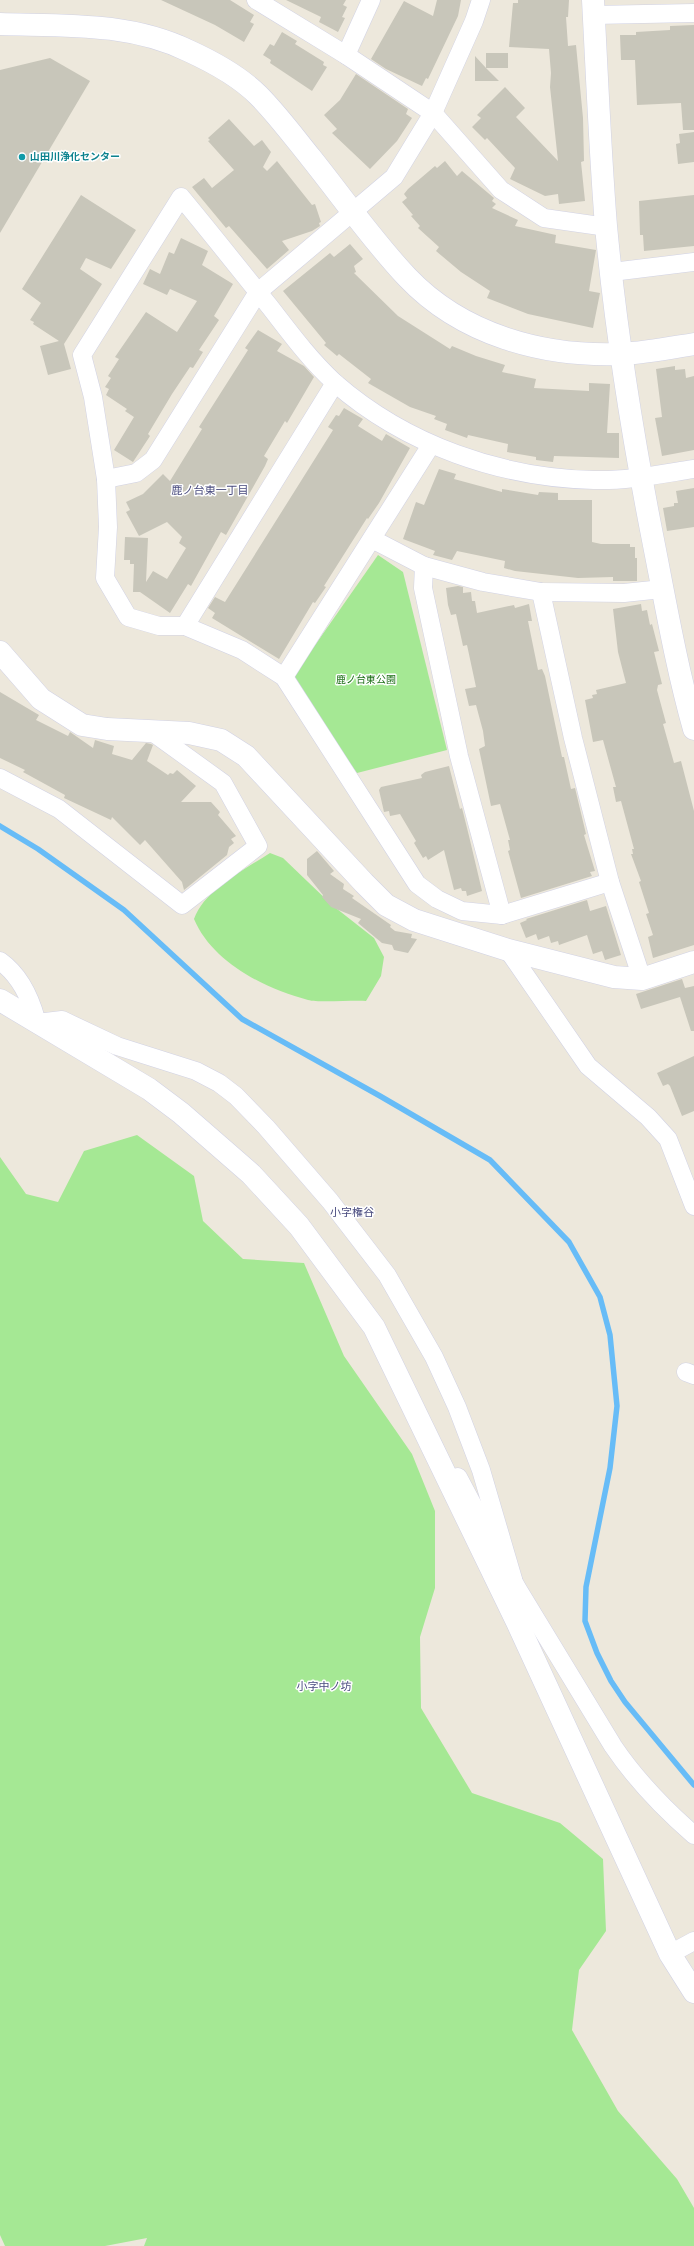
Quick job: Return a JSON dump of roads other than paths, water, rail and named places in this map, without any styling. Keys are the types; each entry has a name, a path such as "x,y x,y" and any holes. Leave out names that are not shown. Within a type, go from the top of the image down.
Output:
{"street":[{"path":"346,55 371,0"},
{"path":"106,479 136,473 153,460 258,292 355,212 394,177 433,113 474,21 481,0"},
{"path":"259,1 346,55 433,113 501,190 544,218 606,228"},
{"path":"693,719 662,589 641,477 622,354 606,228 598,120 593,8 694,13"},
{"path":"0,24 84,25 119,29 156,37 190,51 225,71 258,94 355,212 384,251 408,278 465,321 491,334 525,345 556,352 622,354 694,344"},
{"path":"610,882 502,915 462,911 437,899 417,884 284,677 242,650 185,626 159,626 128,617 105,578 108,527 106,479 93,398 82,355 181,197 309,356 335,383 365,406 432,445 497,468 550,477 595,481 641,477 694,469"},
{"path":"612,272 694,262"},
{"path":"185,626 335,383"},
{"path":"284,677 432,445"},
{"path":"372,539 424,566 483,582 541,592 624,593 662,589"},
{"path":"424,566 424,588 459,756 502,915"},
{"path":"541,592 573,738 610,882 642,979"},
{"path":"0,652 42,699 82,725 108,729 189,733 221,740 246,756 386,905 414,920 435,928 508,950 614,978 642,979 694,962"},
{"path":"0,778 59,809 182,904 258,846 223,783 151,731"},
{"path":"508,950 588,1066 648,1117 668,1139 694,1206"},
{"path":"0,961 17,979 32,1000 37,1022"},
{"path":"0,1000 149,1090 181,1113 251,1174 299,1226 374,1327 517,1622 670,1954 694,1992"},
{"path":"37,1022 62,1020 117,1046 196,1071 219,1083 236,1096 266,1127 330,1201 387,1275 434,1357 458,1407 481,1470 513,1579"},
{"path":"409,1398 434,1433 513,1579 559,1660 629,1770 651,1794 694,1835"},
{"path":"670,1954 694,1941"}],"waterway":[{"path":"0,826 38,849 124,910 242,1019 380,1096 490,1160 569,1242 600,1297 610,1335 617,1406 610,1468 586,1587 585,1621 597,1653 611,1681 625,1702 694,1785"}],"place":[{"name":"山田川浄化センター","path":"22,157"}],"district":[{"name":"鹿ノ台東一丁目","path":"210,490"},
{"name":"小字権谷","path":"352,1212"},
{"name":"小字中ノ坊","path":"324,1686"}],"park label":[{"name":"鹿ノ台東公園","path":"366,680"}]}
